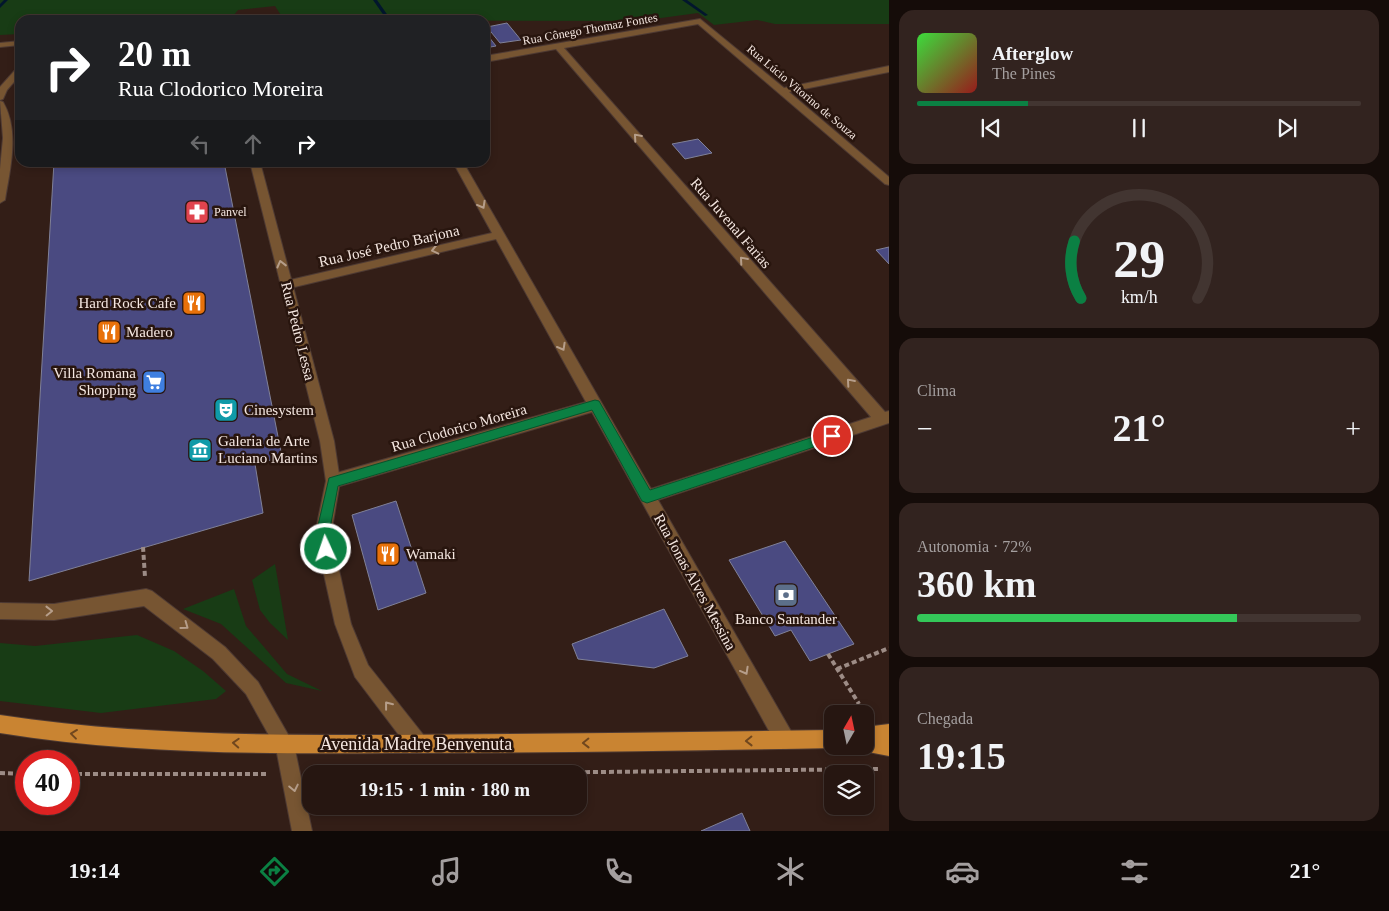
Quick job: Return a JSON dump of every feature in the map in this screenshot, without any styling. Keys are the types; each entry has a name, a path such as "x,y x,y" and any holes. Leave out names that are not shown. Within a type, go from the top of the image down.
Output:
{"main road":[{"name":"Avenida Madre Benvenuta","path":"0,724 85,735 144,740 285,745 824,739"},
{"path":"874,735 889,733"},
{"path":"874,744 889,747"}],"street":[{"name":"Rua Cônego Thomaz Fontes","path":"490,58 700,21"},
{"name":"Rua Lúcio Vitorino de Souza","path":"700,21 889,182"},
{"path":"0,45 15,44"},
{"name":"Rua Juvenal Farias","path":"558,46 885,418"},
{"path":"782,91 889,69"},
{"path":"0,97 3,89 15,76"},
{"path":"0,104 5,114 8,144 0,200"},
{"name":"Rua Pedro Lessa","path":"256,167 327,442 333,482 323,534 343,624 361,671 418,744"},
{"name":"Rua Jonas Alves Messina","path":"461,167 785,740"},
{"name":"Rua José Pedro Barjona","path":"286,285 499,235"},
{"name":"Rua Clodorico Moreira","path":"333,482 595,404"},
{"path":"647,497 885,418"},
{"path":"0,611 54,612 146,597 220,653 252,688 285,745 302,831"}],"path":[{"path":"143,547 146,597"},
{"path":"837,669 889,648"},
{"path":"828,654 860,704"},
{"path":"587,772 889,769"},
{"path":"0,773 15,774"},
{"path":"80,774 291,774"}],"green space":[{"path":"0,0 889,0 889,24 775,24 757,20 714,25 698,13 639,21 490,21 490,15 281,15 275,6 238,10 234,15 15,15 15,34 0,35"},
{"path":"275,564 288,640 270,623 260,610 252,580"},
{"path":"234,589 246,626 287,674 322,691 286,683 221,624 183,609"},
{"path":"137,635 174,651 203,671 226,691 216,699 101,713 0,701 0,643 35,646"}],"building":[{"path":"507,23 521,40 500,43 490,31 490,26"},
{"path":"490,38 496,46 490,47"},
{"path":"698,139 712,153 685,159 672,144"},
{"name":"Villa Romana Shopping","path":"54,167 225,167 282,457 255,464 263,513 29,581"},
{"path":"889,247 889,264 876,250"},
{"name":"Wamaki","path":"396,501 426,593 378,610 352,515"},
{"name":"Banco Santander","path":"785,541 854,644 810,661 791,630 775,636 729,560"},
{"path":"664,609 688,656 654,668 578,659 572,644"},
{"path":"742,813 750,831 701,831"}],"waterway":[{"path":"0,7 6,0"},
{"path":"375,0 386,15"},
{"path":"684,0 706,15"}],"place":[{"name":"Panvel","path":"197,212"},
{"name":"Hard Rock Cafe","path":"194,303"},
{"name":"Madero","path":"109,332"},
{"name":"Villa Romana Shopping","path":"154,382"},
{"name":"Cinesystem","path":"226,410"},
{"name":"Galeria de Arte Luciano Martins","path":"200,450"},
{"name":"Wamaki","path":"388,554"},
{"name":"Banco Santander","path":"786,595"}],"route":[{"path":"326,549 323,534 333,482 595,404 647,497 832,436"}]}
